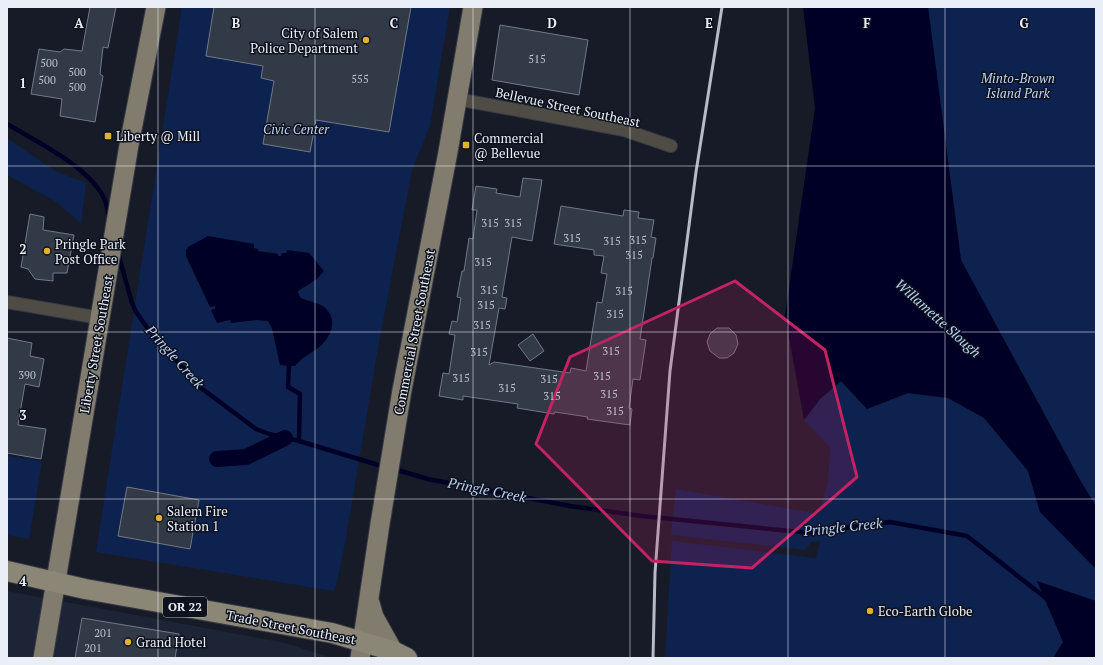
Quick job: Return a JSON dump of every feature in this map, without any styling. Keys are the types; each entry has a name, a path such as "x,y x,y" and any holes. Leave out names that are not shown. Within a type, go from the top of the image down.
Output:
{"highway":[{"name":"Trade Street Southeast","path":"7,571 85,589 332,633 362,650 400,654"}],"main road":[{"name":"Liberty Street Southeast","path":"43,658 129,145 156,7"},
{"name":"Commercial Street Southeast","path":"362,650 380,524 402,390 448,152 473,7"},
{"path":"369,602 374,617 400,654"}],"street":[{"name":"Bellevue Street Southeast","path":"457,99 624,130 671,146"},
{"path":"7,302 100,318"}],"highlighted area":[{"path":"735,281 825,350 857,477 752,568 652,561 536,444 570,357"}],"shaded area":[{"path":"7,591 285,643 332,658 7,658"}],"green space":[{"name":"Civic Center","path":"182,7 450,7 430,126 412,170 379,342 345,543 334,591 96,552","holes":["254,244 254,248 258,251 278,254 278,256 286,253 309,284 298,291 299,296 322,306 330,315 332,322 331,329 326,340 317,348 294,362 280,365 272,328 268,321 257,320 231,323 231,320 211,310 215,309 215,306 210,307 186,256 186,250","127,487 199,500 190,549 118,536"]},
{"name":"Minto-Brown Island Park","path":"928,7 1096,7 1096,506 1080,480 961,260"},
{"path":"7,138 55,171 86,183 81,224 58,203 7,175"},
{"path":"841,381 867,409 908,393 948,398 984,418 1028,471 1040,512 1096,569 1096,601 1037,581 1063,642 1053,658 665,658 672,541 816,558 820,541 811,542 806,550 671,535 676,489 819,514 828,482 830,447 804,420 820,399"},
{"path":"7,456 42,461 29,539 7,535"}],"water":[{"name":"Willamette Slough","path":"803,7 928,7 961,260 1080,480 1096,506 1096,569 1040,512 1028,471 984,418 948,398 908,393 867,409 841,381 820,399 804,420 785,316 815,108"},
{"path":"208,236 254,244 254,248 258,249 258,251 278,254 278,256 281,256 282,253 286,253 287,250 309,253 324,271 317,279 298,291 298,293 301,298 319,304 329,312 332,323 331,329 322,345 303,358 295,366 280,365 272,328 268,321 257,320 231,323 230,320 217,323 211,310 215,309 215,306 210,307 186,256 186,250 188,247"},
{"path":"1037,581 1096,601 1096,658 1053,658 1063,642"}],"building":[{"path":"90,7 116,7 108,48 103,47 100,74 103,76 95,122 60,116 62,99 31,94 39,49 60,52 64,49 82,51"},
{"path":"214,7 411,7 389,132 316,120 310,152 263,144 274,81 261,78 263,66 206,56"},
{"path":"500,25 588,40 579,95 492,80"},
{"path":"523,178 542,180 532,241 512,237 502,297 507,298 505,309 499,308 489,365 494,362 570,373 571,368 586,371 597,302 602,303 607,274 601,273 604,256 594,255 594,250 554,244 561,206 623,216 624,210 639,212 638,218 654,220 651,237 656,238 640,339 646,340 640,380 633,379 629,408 632,409 630,425 587,419 588,417 555,412 554,414 517,408 518,404 463,396 463,400 439,396 443,373 449,374 455,335 449,334 452,321 457,322 461,298 457,297 462,271 464,271 469,238 473,239 477,210 472,210 476,186 497,189 496,193 520,197"},
{"name":"Pringle Park Post Office","path":"30,214 44,217 43,230 74,235 67,273 53,273 53,281 35,279 28,269 21,267"},
{"path":"717,328 729,328 736,335 738,344 734,353 727,358 719,358 710,351 707,342 710,334"},
{"path":"533,334 544,351 530,361 518,345"},
{"path":"7,338 32,343 30,356 44,359 39,387 25,384 18,425 46,429 41,459 7,453"},
{"name":"Salem Fire Station 1","path":"127,487 199,500 190,549 118,536"},
{"name":"Grand Hotel","path":"82,618 179,634 175,658 75,658"}],"waterway":[{"name":"Pringle Creek","path":"7,124 61,156 86,175 104,198 107,205 109,219"},
{"name":"Pringle Creek","path":"118,253 136,312 148,329 201,388 256,429 385,467"},
{"path":"289,365 288,387 300,394 299,441"},
{"path":"217,459 246,457 285,438"},
{"name":"Pringle Creek","path":"394,469 428,479 570,506 642,516 810,533 890,522 967,536 1047,599"}],"railway":[{"path":"653,658 655,573 670,371 696,172 722,7"}],"place":[{"name":"City of Salem Police Department","path":"366,40"},
{"name":"Liberty @ Mill","path":"108,136"},
{"name":"Commercial @ Bellevue","path":"466,145"},
{"name":"Pringle Park Post Office","path":"47,251"},
{"name":"Salem Fire Station 1","path":"159,518"},
{"name":"Eco-Earth Globe","path":"870,611"},
{"name":"Grand Hotel","path":"128,642"}]}
